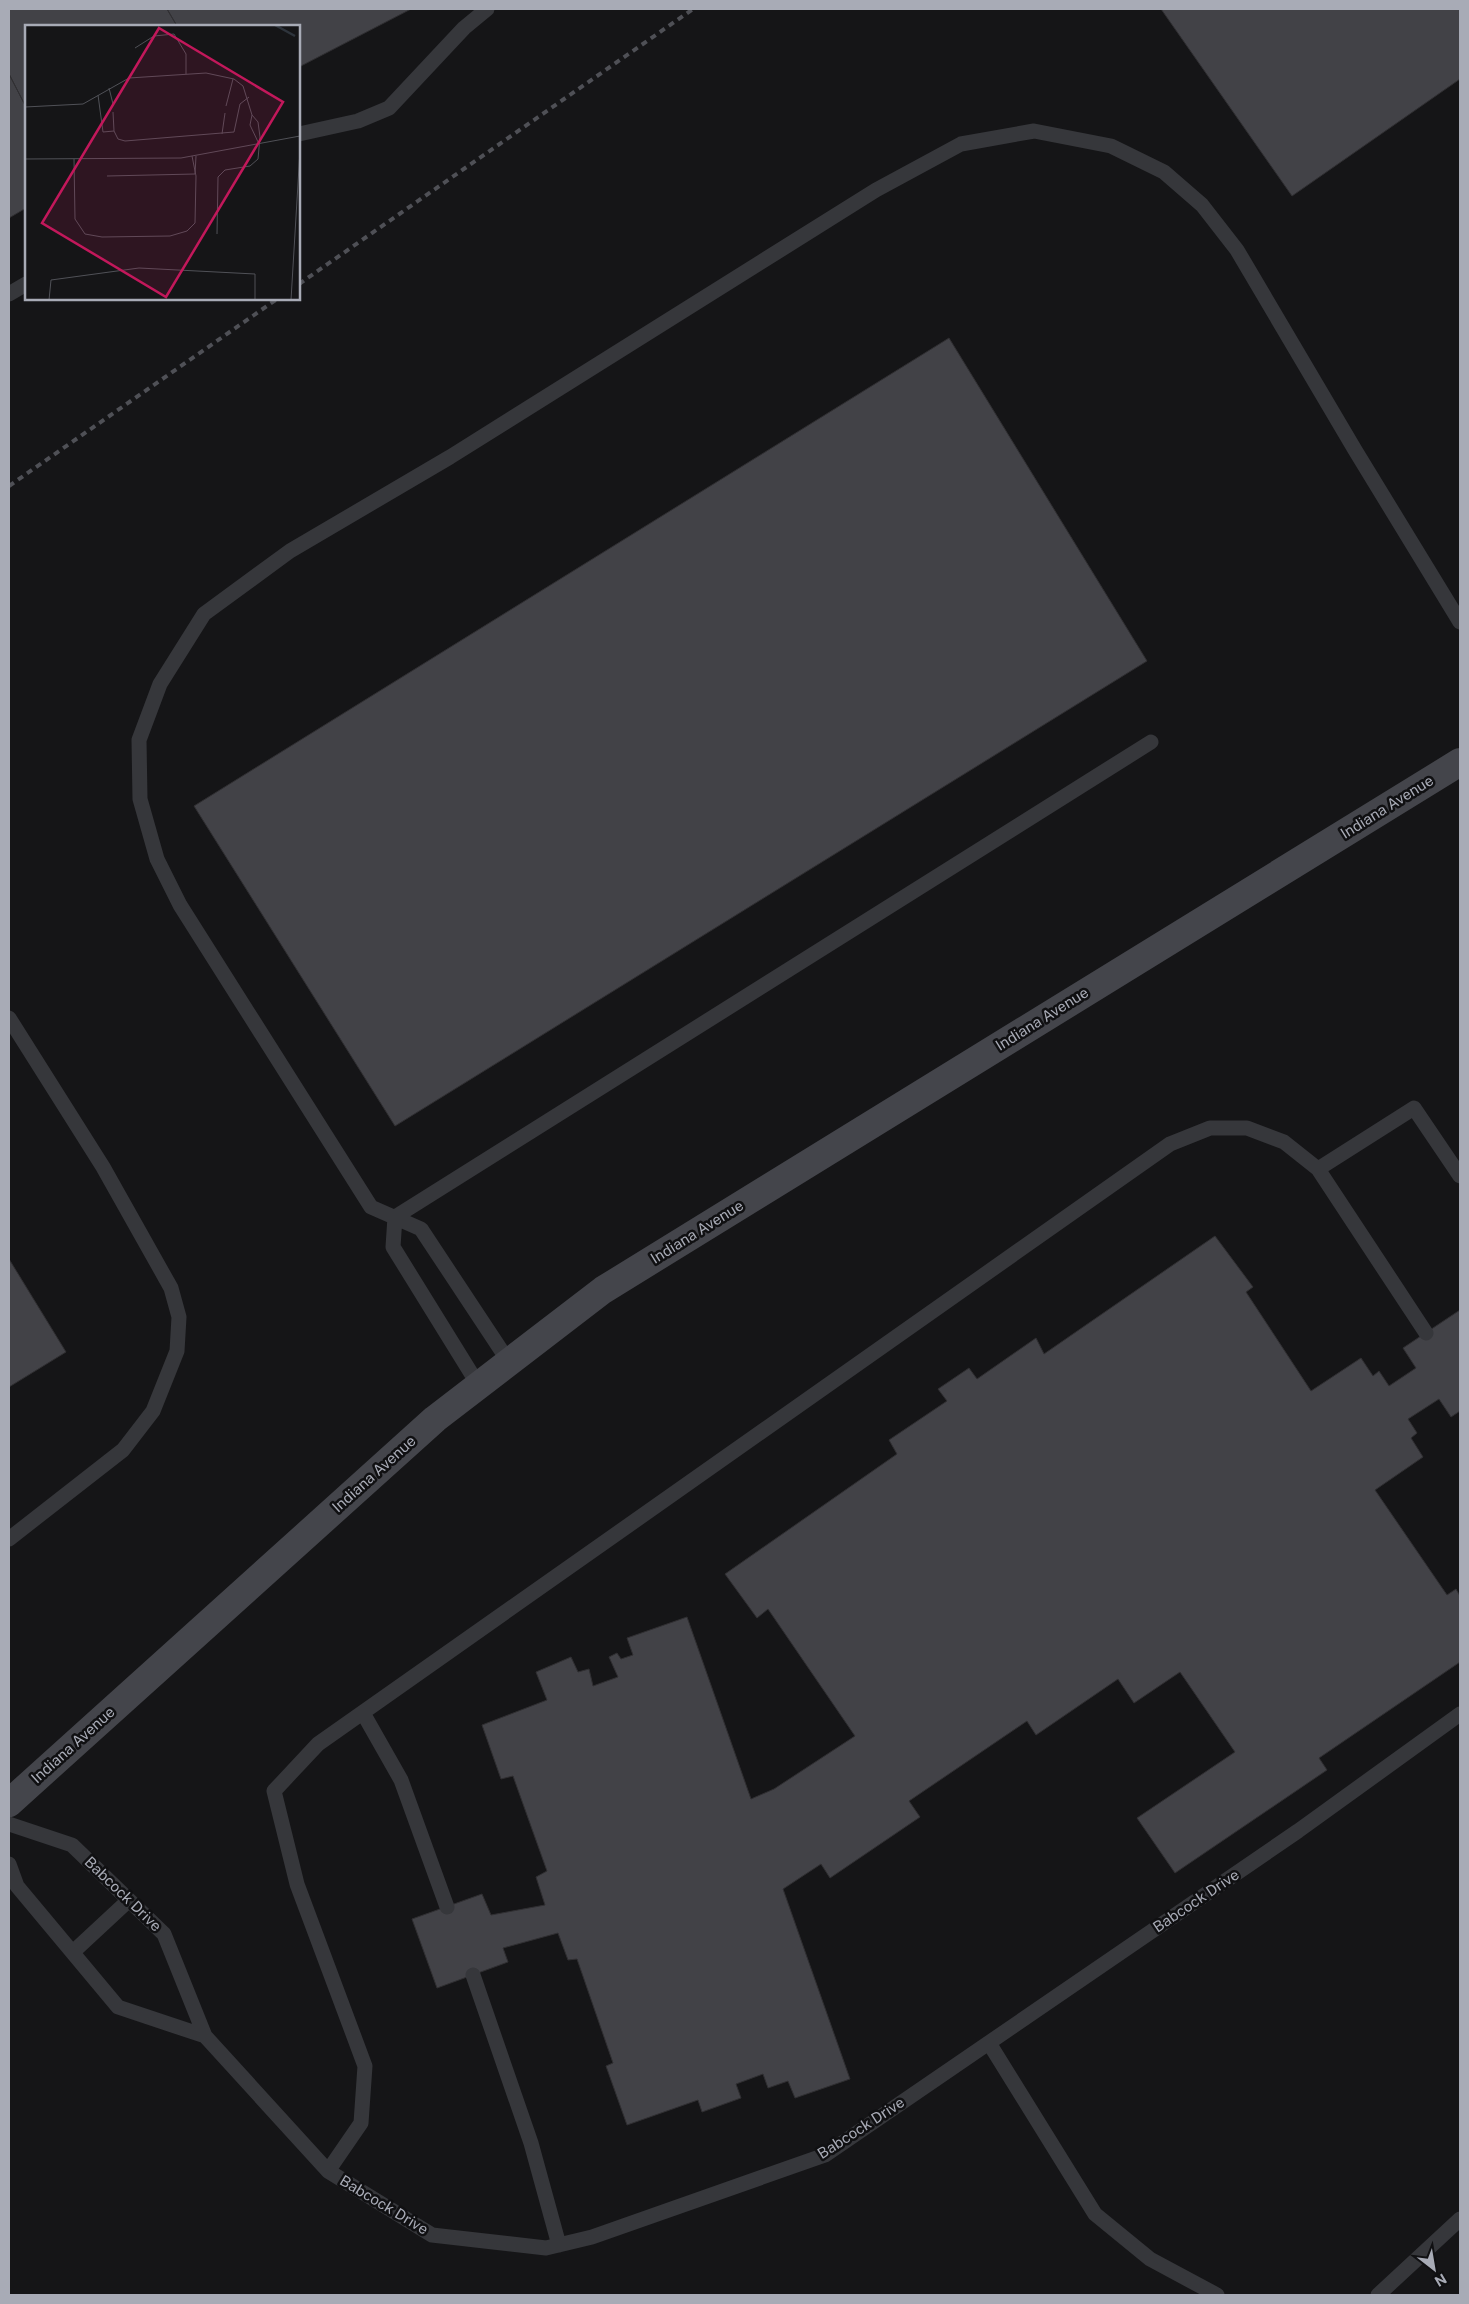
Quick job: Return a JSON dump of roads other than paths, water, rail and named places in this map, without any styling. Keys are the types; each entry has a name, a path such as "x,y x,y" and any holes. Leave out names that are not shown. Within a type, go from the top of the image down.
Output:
{"main road":[{"name":"Indiana Avenue","path":"9,1803 435,1420 603,1290 1460,762"}],"lane":[{"path":"300,134 358,121 389,108 464,28 487,9"},
{"path":"509,1362 421,1229 371,1207 180,905 157,859 140,799 139,740 160,684 204,614 290,551 450,457 876,190 961,144 1034,130 1111,146 1164,172 1202,205 1237,250 1355,450 1460,622"},
{"path":"9,294 25,285"},
{"path":"395,1217 1151,742"},
{"path":"9,1018 103,1167 171,1288 180,1317 177,1351 152,1411 123,1450 9,1539"},
{"path":"1318,1169 1414,1108 1460,1176"},
{"path":"328,2171 361,2123 365,2066 297,1884 274,1791 318,1744 1170,1144 1210,1128 1247,1128 1284,1142 1318,1169 1426,1333"},
{"path":"395,1217 392,1247 479,1386"},
{"path":"363,1713 402,1780 447,1907"},
{"name":"Babcock Drive","path":"9,1824 72,1845 164,1934 205,2036 328,2171 432,2235 546,2248 592,2237 825,2155 1298,1831 1460,1714"},
{"name":"Babcock Drive","path":"9,1864 17,1886 118,2007 205,2036"},
{"path":"72,1952 129,1900"},
{"path":"473,1975 531,2143 559,2245"},
{"path":"989,2043 1095,2214 1150,2259 1217,2295"},
{"path":"1378,2295 1460,2219"}],"railway":[{"path":"300,283 693,9"},
{"path":"9,486 276,300"}]}
